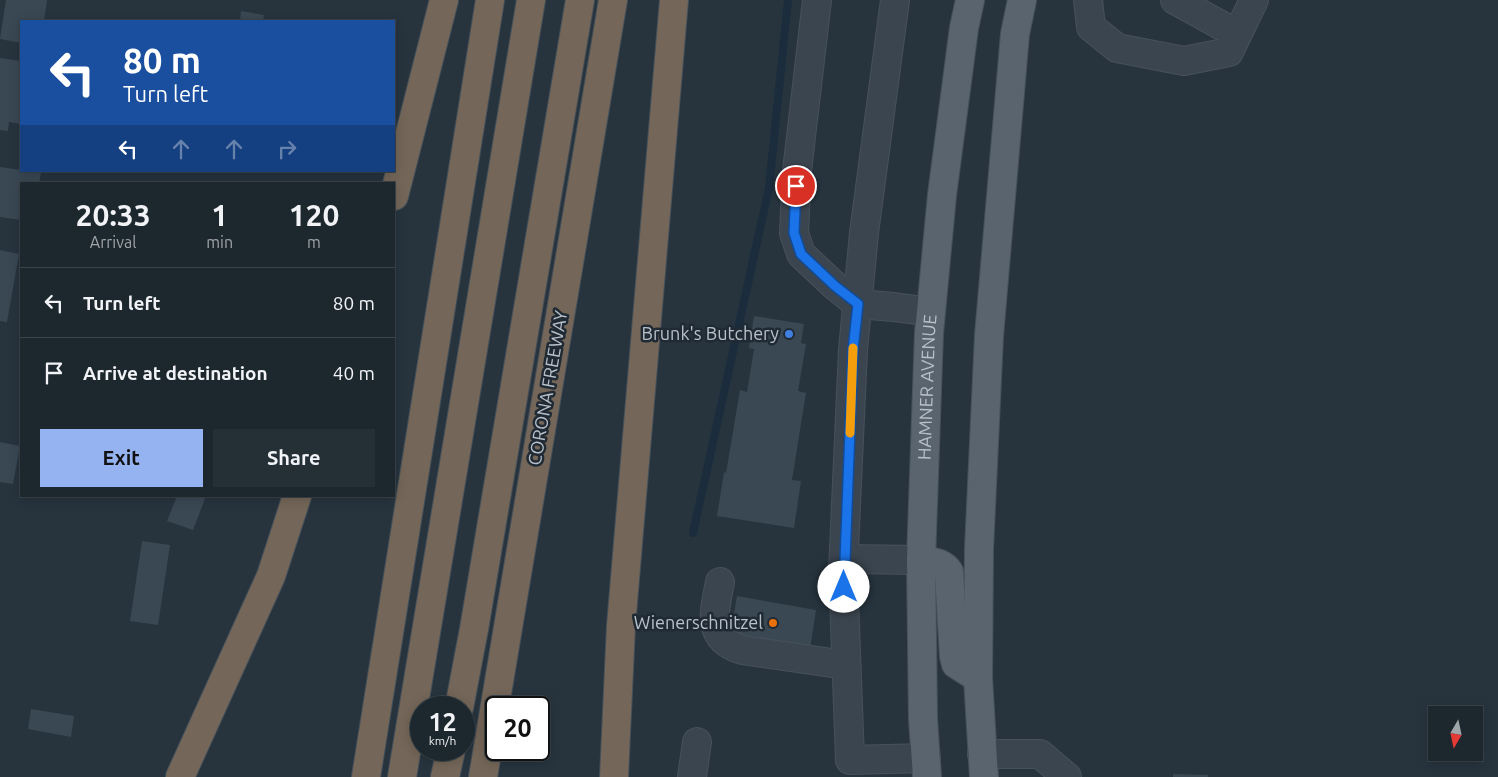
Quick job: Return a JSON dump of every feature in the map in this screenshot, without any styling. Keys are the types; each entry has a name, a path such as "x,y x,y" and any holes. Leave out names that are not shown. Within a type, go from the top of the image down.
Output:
{"highway":[{"path":"395,192 444,0"},
{"path":"366,777 490,0"},
{"path":"402,777 531,0"},
{"path":"461,696 580,0"},
{"name":"CORONA FREEWAY","path":"483,777 613,0"},
{"path":"614,777 621,626 674,0"},
{"path":"180,777 271,576 298,497"},
{"path":"445,777 449,761"}],"main road":[{"name":"HAMNER AVENUE","path":"927,768 923,719 921,560 931,312 942,194 964,28 970,0"},
{"path":"983,766 978,678 979,548 989,336 1015,34 1022,0"},
{"path":"921,560 946,567 949,572 956,664 978,678"}],"lane":[{"path":"817,0 797,171 794,233 801,254 835,286 858,304 931,312"},
{"path":"896,0 864,233 853,350 844,559 846,665 850,760 927,768"},
{"path":"1088,0 1091,27 1117,48 1184,61 1229,52 1254,0"},
{"path":"1175,0 1237,34"},
{"path":"844,559 921,560"},
{"path":"720,582 714,611 716,631 722,641 731,647 846,665"},
{"path":"692,777 697,742"},
{"path":"983,766 1040,754 1066,777"}],"building":[{"path":"6,0 47,0 44,20 20,20 20,43 0,39"},
{"path":"241,11 264,15 263,20 240,20"},
{"path":"0,58 20,61 20,124 9,122 8,131 0,130"},
{"path":"0,167 20,170 20,172 41,173 39,182 20,182 20,220 0,217"},
{"path":"0,250 19,254 7,322 0,321"},
{"path":"754,316 804,324 801,343 806,344 798,391 806,393 792,480 801,481 794,528 717,516 740,390 747,392 754,349 749,348"},
{"path":"0,442 20,446 13,484 0,482"},
{"path":"177,497 206,497 193,530 167,521"},
{"path":"142,541 170,545 158,625 130,621"},
{"name":"Wienerschnitzel","path":"737,596 816,610 810,649 730,637"},
{"path":"31,709 74,716 71,737 28,729"},
{"path":"1173,774 1208,775 1208,777 1173,777"}],"waterway":[{"path":"693,533 769,188 788,0"}],"slow traffic":[{"path":"850,433 853,348"}],"place":[{"name":"Brunk's Butchery","path":"789,334"},
{"name":"Wienerschnitzel","path":"773,623"}],"route":[{"path":"796,186 794,233 801,254 835,286 858,304 853,350 843,571 844,587"}]}
